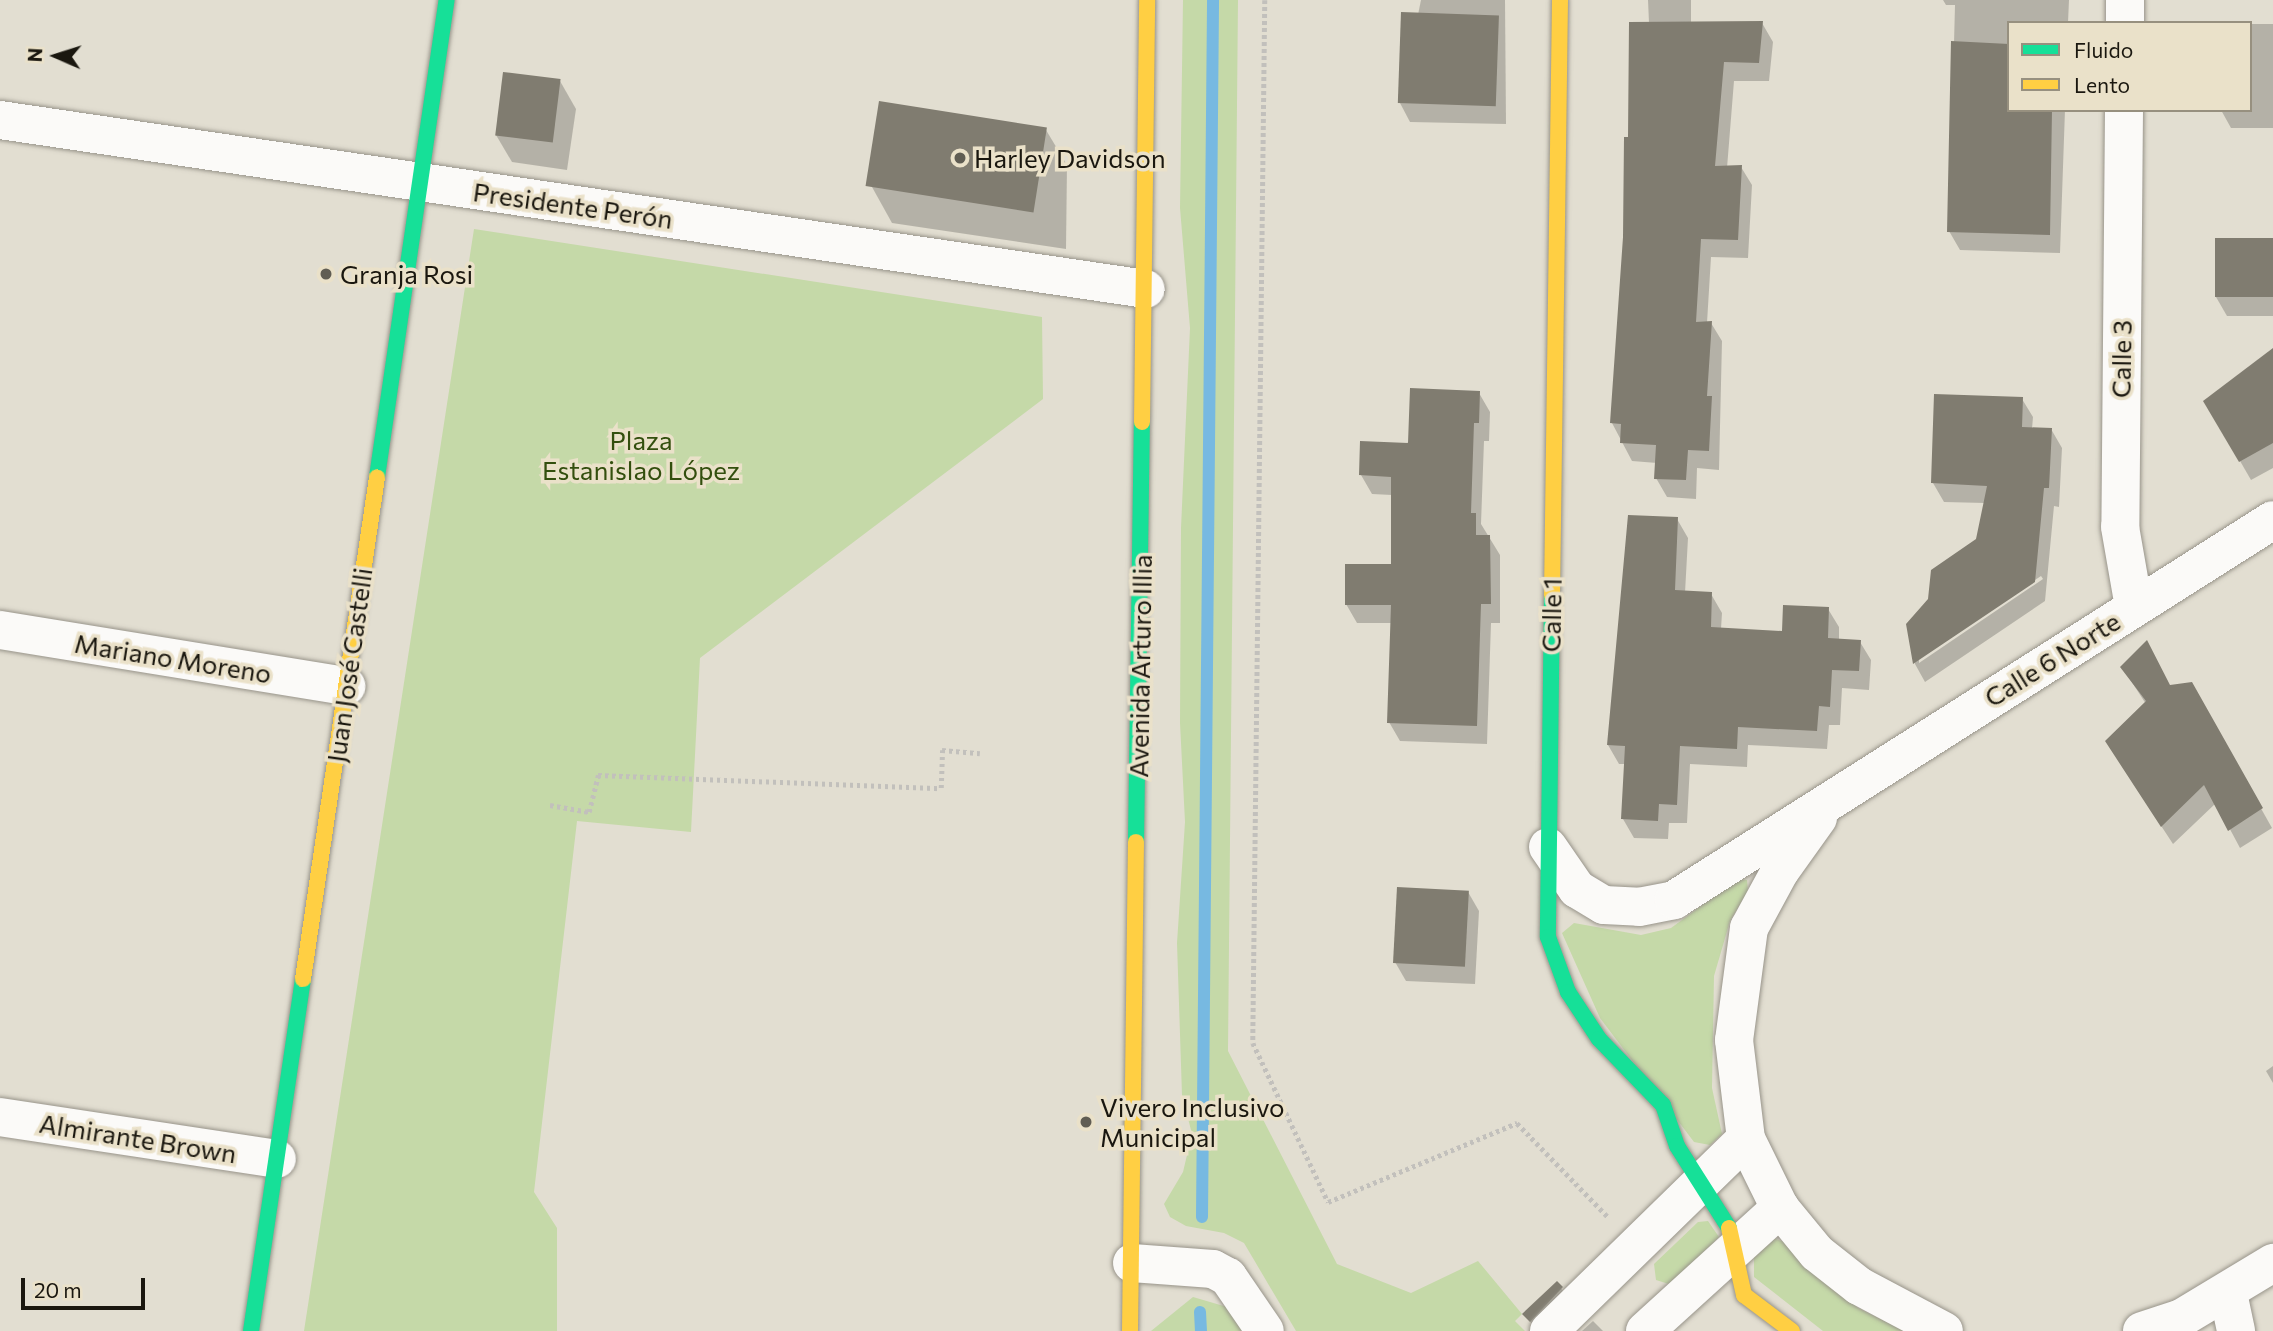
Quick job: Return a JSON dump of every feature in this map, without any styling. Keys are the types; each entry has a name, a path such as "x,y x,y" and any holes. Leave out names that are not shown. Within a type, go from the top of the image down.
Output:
{"street":[{"name":"Juan José Castelli","path":"251,1331 447,0"},
{"name":"Avenida Arturo Illia","path":"1130,1331 1146,289 1147,0"},
{"name":"Calle 1","path":"1560,0 1548,937 1568,992 1600,1039 1663,1105 1676,1146 1730,1226 1744,1295 1792,1331"},
{"path":"2125,0 2125,21"},
{"name":"Calle 3","path":"2124,112 2119,527 2134,607"},
{"name":"Presidente Perón","path":"0,120 1146,289"},
{"name":"Calle 6 Norte","path":"1548,847 1577,889 1604,905 1639,907 1674,900 2273,520"},
{"name":"Mariano Moreno","path":"0,630 346,686"},
{"name":"Calle 6 Norte","path":"1832,799 1780,871 1749,928 1734,1040 1746,1139 1780,1208 1817,1253 1859,1286 1944,1331"},
{"name":"Almirante Brown","path":"0,1117 277,1159"},
{"path":"1549,1331 1746,1139"},
{"path":"1645,1331 1780,1208"},
{"path":"1132,1263 1213,1269 1228,1277 1265,1331"},
{"path":"2142,1331 2180,1319 2273,1264"},
{"path":"2228,1293 2236,1331"}],"path":[{"path":"1265,0 1253,1043 1328,1202 1517,1123 1635,1245"},
{"path":"550,805 589,811 598,775 941,788 942,750 980,753"}],"green space":[{"path":"1183,0 1238,0 1228,1051 1337,1264 1411,1293 1478,1261 1522,1314 1515,1321 1525,1331 1296,1331 1244,1243 1224,1233 1186,1226 1170,1217 1164,1204 1183,1172 1192,1134 1182,1095 1177,943 1185,822 1180,723 1181,528 1190,328 1180,208"},
{"name":"Plaza Estanislao López","path":"474,229 1042,317 1043,399 700,658 691,832 577,821 534,1192 557,1228 557,1331 304,1331"},
{"path":"1738,879 1747,880 1748,891 1730,921 1714,976 1712,1088 1722,1134 1710,1145 1694,1142 1600,1018 1562,933 1574,923 1641,935 1671,928"},
{"path":"1708,1221 1719,1237 1672,1285 1656,1280 1654,1264 1698,1222"},
{"path":"1772,1238 1789,1243 1858,1308 1905,1331 1823,1331 1754,1277 1754,1252"},
{"path":"1193,1297 1227,1307 1242,1331 1151,1331"}],"building":[{"path":"1401,12 1499,15 1496,106 1398,103"},
{"path":"1763,21 1759,63 1724,62 1715,166 1742,165 1738,240 1701,239 1696,322 1712,321 1707,396 1712,396 1709,451 1688,450 1686,480 1654,479 1656,445 1620,443 1621,424 1610,423 1623,237 1624,137 1628,137 1629,22"},
{"path":"1951,41 2007,44 2007,112 2052,112 2050,235 1947,232"},
{"path":"503,72 561,79 553,143 495,136"},
{"name":"Harley Davidson","path":"879,101 1047,128 1033,213 866,186"},
{"path":"2215,238 2273,238 2273,297 2215,297"},
{"path":"2273,348 2273,443 2239,462 2203,401"},
{"path":"1410,388 1480,391 1479,423 1474,423 1471,513 1476,513 1476,535 1490,535 1491,604 1481,604 1477,726 1387,723 1391,605 1345,605 1345,564 1391,564 1391,477 1359,475 1360,441 1408,443"},
{"path":"1934,394 2023,397 2022,427 2052,428 2049,488 2044,488 2035,582 1913,664 1906,624 1928,599 1931,570 1976,539 1987,486 1931,483"},
{"path":"1628,515 1678,517 1675,590 1712,592 1711,627 1782,631 1783,605 1829,607 1828,638 1861,640 1859,671 1832,670 1830,707 1819,706 1817,731 1738,727 1737,749 1680,746 1677,805 1659,804 1658,821 1621,819 1625,746 1607,745"},
{"path":"2147,640 2170,685 2192,682 2263,808 2228,831 2204,785 2161,827 2105,741 2146,701 2120,667"},
{"path":"1397,887 1469,891 1465,967 1393,963"},
{"path":"1557,1281 1563,1287 1530,1322 1522,1314"}],"waterway":[{"path":"1202,1217 1213,0"},
{"path":"1200,1312 1201,1331"}],"traffic: fast":[{"path":"377,477 447,0"},
{"path":"1136,842 1142,422"},
{"path":"1552,595 1548,937 1568,992 1599,1039 1663,1105 1677,1146 1729,1228"},
{"path":"251,1331 303,979"}],"traffic: slow":[{"path":"1142,422 1147,0"},
{"path":"1552,595 1560,0"},
{"path":"303,979 377,477"},
{"path":"1130,1331 1136,842"},
{"path":"1729,1228 1744,1295 1792,1331"}],"place":[{"name":"Harley Davidson","path":"960,158"},
{"name":"Granja Rosi","path":"326,274"},
{"name":"Vivero Inclusivo Municipal","path":"1086,1122"}]}
